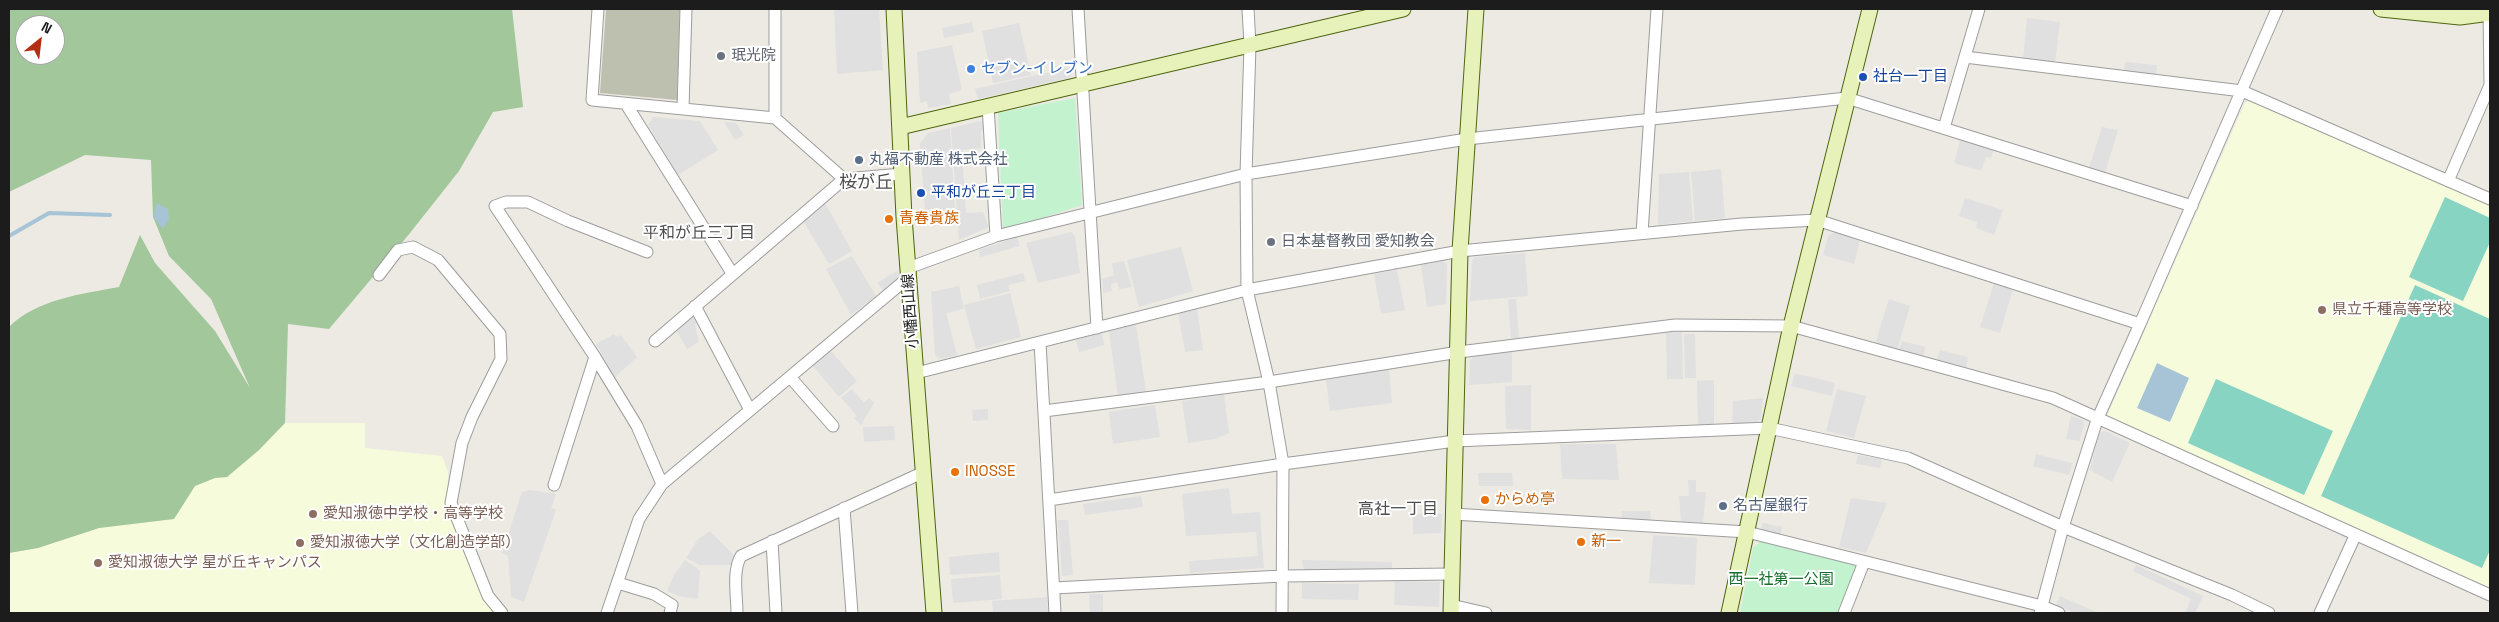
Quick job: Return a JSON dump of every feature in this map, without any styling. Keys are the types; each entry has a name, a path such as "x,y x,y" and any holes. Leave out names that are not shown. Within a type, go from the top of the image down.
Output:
{"street":[{"path":"598,9 592,100 775,118 844,179"},
{"path":"682,109 686,9"},
{"path":"775,9 775,118"},
{"name":"小幡西山線","path":"894,9 902,174 934,613"},
{"path":"1078,9 1097,328"},
{"path":"1248,9 1250,45 1246,174 1247,290 1269,382 1283,464 1282,613"},
{"path":"900,127 1403,9"},
{"path":"1476,9 1460,251 1459,352 1451,609 1486,613"},
{"path":"1642,233 1657,9"},
{"path":"1729,613 1791,326 1870,9"},
{"path":"1944,128 1979,9"},
{"path":"2041,610 2063,526 2097,420 2192,206 2276,9"},
{"path":"2381,9 2460,17 2489,11 2490,85 2448,181"},
{"path":"1964,57 2242,91 2490,199"},
{"path":"607,613 639,519 662,484 790,377 909,273 996,236 1246,174 1467,139 1847,98 2192,206"},
{"path":"626,104 732,273"},
{"path":"988,106 996,236"},
{"path":"654,341 844,179 902,174"},
{"path":"647,252 528,202 506,202 495,206 595,357 637,426 662,484"},
{"path":"916,373 1247,290 1460,251 1742,224 1817,220 2140,324"},
{"path":"379,275 398,250 413,247 438,260 500,334 501,359 472,417 462,443 451,503 488,596 502,613"},
{"path":"695,306 750,410"},
{"path":"1044,411 1269,382 1459,352 1675,325 1791,326 2053,398 2097,420 2490,596"},
{"path":"1040,342 1055,613"},
{"path":"554,484 595,357"},
{"path":"790,377 833,426"},
{"path":"1049,500 1283,464 1455,441 1769,428 1908,458 2063,526 2232,595 2269,613"},
{"path":"737,613 737,562 741,556 924,472"},
{"path":"844,508 852,613"},
{"path":"1453,514 1747,532 2041,610 2059,613"},
{"path":"2320,613 2355,536"},
{"path":"772,541 776,613"},
{"path":"1844,613 1864,562"},
{"path":"1054,588 1282,576 1452,574"},
{"path":"618,583 654,594 672,605 670,613"}],"shaded area":[{"path":"606,9 680,9 677,100 600,93"},
{"path":"834,9 879,9 883,70 837,74"},
{"path":"2027,18 2060,22 2055,63 2023,59"},
{"path":"972,22 974,32 944,38 942,28"},
{"path":"1019,23 1031,75 993,83 982,31"},
{"path":"952,45 962,90 949,94 951,104 928,108 927,101 920,103 917,52"},
{"path":"2125,62 2157,65 2156,75 2124,71"},
{"path":"1072,67 1073,73 1069,78 978,99 975,89"},
{"name":"県立千種高等学校","path":"2249,101 2490,204 2489,589 2107,416 2245,103"},
{"path":"653,117 700,121 718,150 678,175 648,125"},
{"path":"980,121 985,123 981,133 981,148 962,150 966,213 983,212 989,227 959,240 951,128"},
{"path":"724,122 736,123 744,135 735,140"},
{"path":"2102,127 2118,130 2105,173 2089,168"},
{"path":"950,128 955,210 925,213 920,143 928,133"},
{"path":"1961,138 1994,148 1991,158 1986,157 1981,171 1954,163"},
{"path":"1721,169 1725,218 1695,221 1691,172"},
{"path":"1689,172 1693,221 1658,225 1659,174"},
{"path":"2445,197 2490,218 2490,242 2463,301 2409,277"},
{"path":"1965,198 2003,210 1994,235 1976,228 1977,222 1959,216"},
{"path":"157,203 168,209 169,220 163,229 153,217"},
{"path":"825,203 852,251 829,264 803,221"},
{"path":"1071,232 1075,236 1080,273 1038,283 1026,243"},
{"path":"1835,232 1860,241 1854,264 1823,255 1828,236"},
{"path":"1017,237 1020,246 980,257 979,250"},
{"path":"1181,247 1193,291 1139,307 1127,260"},
{"path":"1525,253 1528,296 1470,301 1472,261 1475,257"},
{"path":"852,256 876,296 851,315 826,269"},
{"path":"1124,261 1132,287 1119,289 1117,282 1111,284 1112,291 1103,293 1102,279 1114,275 1112,263"},
{"path":"1443,261 1447,264 1446,304 1427,307 1421,265"},
{"path":"1397,270 1405,310 1381,314 1374,274"},
{"path":"897,271 901,277 883,290 877,283"},
{"path":"1023,273 1025,281 1008,285 1010,291 980,299 977,285"},
{"path":"1994,283 2013,289 2000,333 1980,327"},
{"path":"2415,285 2490,319 2490,550 2482,568 2321,496"},
{"path":"959,286 964,309 946,313 957,355 941,359 935,355 931,292"},
{"path":"1010,293 1021,337 976,349 964,305"},
{"path":"1508,299 1516,299 1519,338 1511,338"},
{"path":"1889,299 1910,306 1897,350 1875,344"},
{"path":"1197,307 1203,350 1185,352 1178,312"},
{"path":"693,317 698,319 695,325 699,342 687,349 676,330"},
{"path":"1136,324 1146,392 1118,397 1109,331"},
{"path":"1102,332 1104,345 1079,352 1076,340"},
{"path":"1666,332 1682,332 1683,379 1667,379"},
{"path":"614,334 617,337 621,335 637,357 615,377 596,344"},
{"path":"1684,334 1695,334 1696,378 1685,378"},
{"path":"1902,341 1925,347 1923,356 1899,350"},
{"path":"830,350 857,381 839,397 812,365"},
{"path":"1940,350 1968,357 1966,367 1937,360"},
{"path":"1512,352 1512,382 1469,385 1470,360 1474,356"},
{"path":"2157,363 2189,378 2170,422 2137,408"},
{"path":"1389,368 1392,403 1330,411 1326,380"},
{"path":"1795,373 1835,383 1832,396 1791,386"},
{"path":"2216,379 2333,431 2304,495 2188,443"},
{"path":"1714,380 1714,425 1698,426 1697,381"},
{"path":"1531,385 1531,430 1506,429 1505,386"},
{"path":"852,389 864,403 869,398 874,403 861,425 854,418 857,416 841,398"},
{"path":"1837,389 1866,396 1854,438 1826,431"},
{"path":"1224,394 1229,433 1215,439 1188,443 1182,401"},
{"path":"1763,398 1761,419 1754,423 1732,424 1733,401"},
{"path":"1155,405 1160,437 1113,444 1109,412"},
{"path":"988,409 988,420 973,421 972,410"},
{"path":"2071,416 2083,420 2084,425 2079,441 2066,439"},
{"name":"愛知淑徳中学校・高等学校","path":"285,423 365,423 365,448 442,456 448,472 448,510 483,596 488,606 497,613 9,613 9,553 38,548 99,528 174,519 195,486 215,478 227,477 259,450"},
{"path":"894,426 895,440 864,442 863,427"},
{"path":"2105,431 2130,443 2112,482 2090,470 2099,433"},
{"path":"1560,444 1616,444 1619,480 1562,479"},
{"path":"2036,454 2072,463 2069,475 2033,466"},
{"path":"1858,455 1882,459 1880,468 1856,464"},
{"path":"1478,473 1512,473 1513,486 1479,486"},
{"path":"1688,480 1696,480 1696,492 1706,492 1703,523 1681,522 1679,496 1689,496"},
{"path":"1229,488 1232,514 1260,512 1264,568 1190,573 1189,561 1258,556 1256,532 1186,536 1182,494"},
{"path":"530,490 556,494 551,508 556,510 524,602 511,597 508,556 502,553 522,492"},
{"path":"1141,496 1143,507 1085,515 1083,504"},
{"path":"1851,498 1887,503 1866,553 1839,547"},
{"path":"1622,511 1650,511 1651,522 1621,521"},
{"path":"1413,514 1442,514 1441,533 1413,534"},
{"path":"1058,520 1068,520 1073,575 1062,576"},
{"path":"1763,523 1782,527 1780,536 1761,531"},
{"path":"710,531 735,556 733,565 700,565 686,558 698,539"},
{"path":"1653,535 1697,538 1695,585 1649,583"},
{"path":"999,552 1000,572 950,575 949,557"},
{"path":"685,560 700,570 698,599 682,597 667,591 674,575"},
{"path":"1302,560 1392,562 1392,569 1304,571"},
{"path":"2136,565 2203,596 2195,613 2185,613 2191,599 2133,571"},
{"path":"1000,575 1002,599 953,603 951,579"},
{"path":"1395,581 1440,582 1439,607 1394,605"},
{"path":"1302,583 1359,584 1358,600 1302,599"},
{"path":"1089,594 1103,594 1103,613 1090,613"},
{"path":"2060,596 2099,613 2075,613 2056,605"},
{"path":"1047,597 1048,613 993,613 992,601"}],"green space":[{"path":"9,9 512,9 523,107 493,112 459,171 410,233 329,329 288,324 285,423 259,450 227,477 215,478 195,486 174,519 99,528 38,548 9,553 9,327 20,318 46,304 75,295 119,287 140,235 155,263 215,331 250,388 211,299 169,256 153,217 151,160 85,155 9,192"},
{"path":"1075,98 1082,205 1003,231 998,113"},
{"name":"西一社第一公園","path":"1761,541 1855,564 1856,568 1839,613 1740,613 1753,548"}],"waterway":[{"path":"9,236 49,213 110,215"}],"place":[{"name":"珉光院","path":"721,56"},
{"name":"セブン-イレブン","path":"971,69"},
{"name":"社台一丁目","path":"1863,77"},
{"name":"丸福不動産 株式会社","path":"859,160"},
{"name":"平和が丘三丁目","path":"921,193"},
{"name":"青春貴族","path":"889,219"},
{"name":"日本基督教団 愛知教会","path":"1271,242"},
{"name":"県立千種高等学校","path":"2322,310"},
{"name":"INOSSE","path":"955,472"},
{"name":"からめ亭","path":"1485,500"},
{"name":"名古屋銀行","path":"1723,506"},
{"name":"愛知淑徳中学校・高等学校","path":"313,514"},
{"name":"新一","path":"1581,542"},
{"name":"愛知淑徳大学（文化創造学部）","path":"300,543"},
{"name":"愛知淑徳大学 星が丘キャンパス","path":"98,563"}],"district":[{"name":"桜が丘","path":"866,183"},
{"name":"平和が丘三丁目","path":"699,234"},
{"name":"高社一丁目","path":"1398,510"}]}
